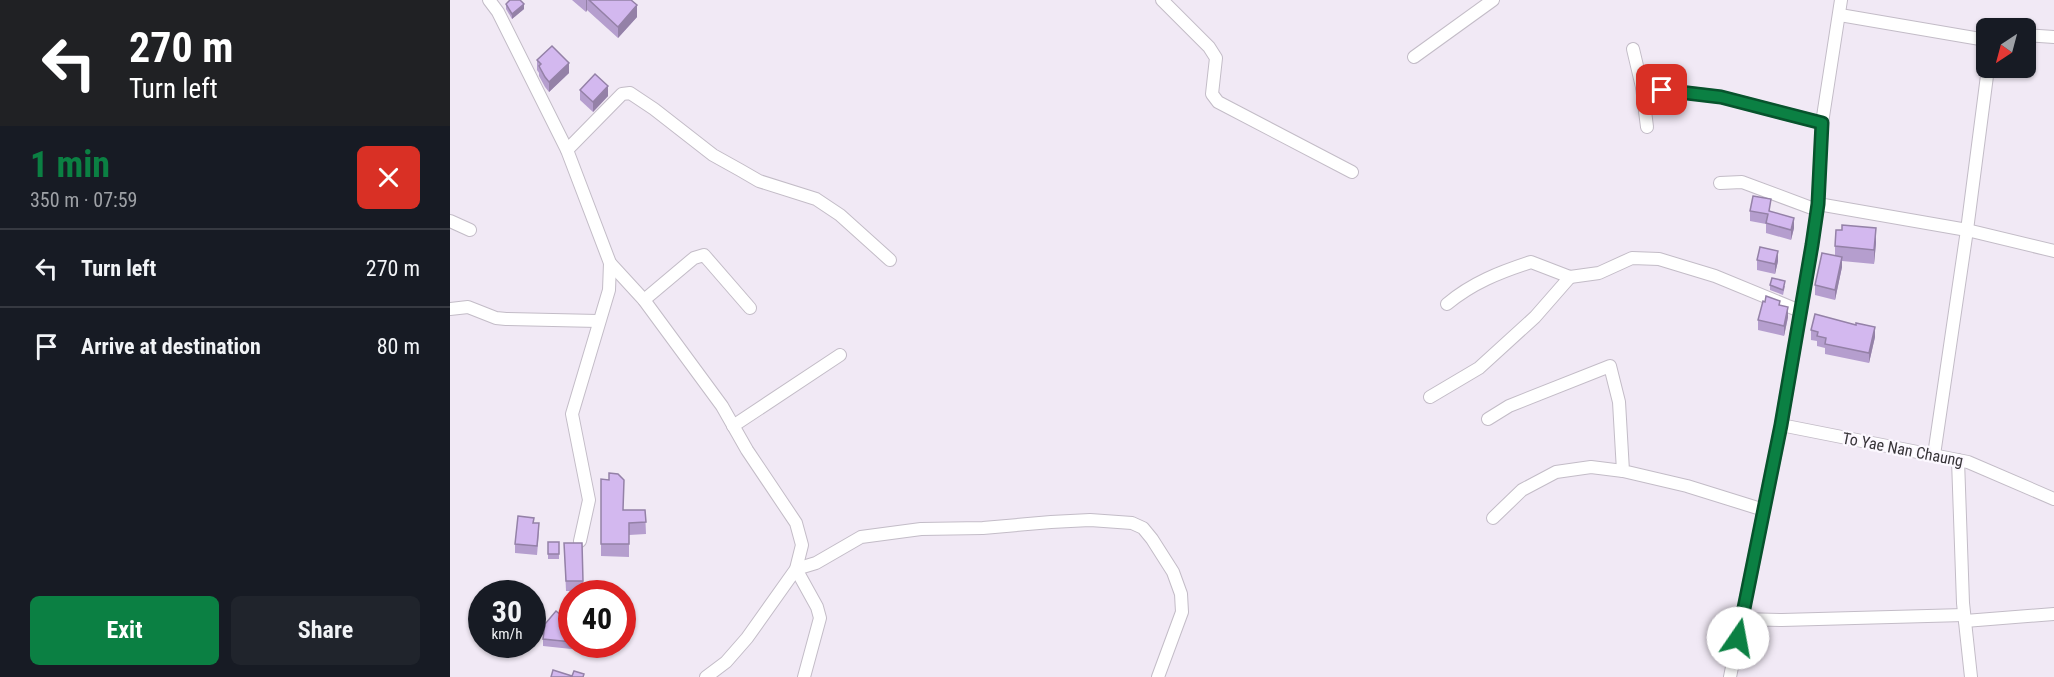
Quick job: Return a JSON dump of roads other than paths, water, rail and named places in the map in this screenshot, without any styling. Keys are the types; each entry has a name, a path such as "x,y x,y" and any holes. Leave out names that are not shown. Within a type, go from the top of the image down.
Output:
{"street":[{"path":"489,0 498,12 567,150 610,263 644,300 722,406 747,450 796,523 802,546 795,569 747,638 726,662 706,677"},
{"path":"1162,0 1209,47 1216,58 1212,94 1218,102 1352,172"},
{"path":"1414,57 1493,0"},
{"path":"1730,677 1781,425 1818,207 1822,123 1841,0"},
{"path":"1839,15 1976,38"},
{"path":"2036,36 2054,37"},
{"path":"1633,49 1642,87 1647,127"},
{"path":"1934,455 1987,78"},
{"path":"1642,87 1721,97 1822,123"},
{"path":"567,150 622,94 630,93 713,155 759,181 816,199 840,215 890,260"},
{"path":"1720,183 1742,182 1818,207 1967,230 2054,251"},
{"path":"450,221 470,230"},
{"path":"644,300 694,258 705,255 750,308"},
{"path":"1447,304 1480,281 1531,262 1570,277 1599,273 1632,258 1659,259 1715,276 1800,311"},
{"path":"580,541 589,500 572,414 609,290 610,263"},
{"path":"1430,398 1479,368 1535,317 1570,277"},
{"path":"450,309 468,307 496,318 506,319 598,321"},
{"path":"733,426 840,355"},
{"path":"1488,419 1509,406 1610,366 1619,402 1623,471"},
{"name":"To Yae Nan Chaung","path":"1781,425 1968,462 2054,499"},
{"path":"1958,460 1964,618 1971,677"},
{"path":"1493,518 1522,490 1556,472 1591,467 1623,471 1687,486 1764,510"},
{"path":"795,569 816,563 861,537 921,529 983,528 1051,522 1090,520 1132,523 1143,528 1152,539 1173,572 1181,594 1182,612 1158,677"},
{"path":"795,569 817,607 820,618 804,677"},
{"path":"1741,619 1964,618 2054,614"}]}
